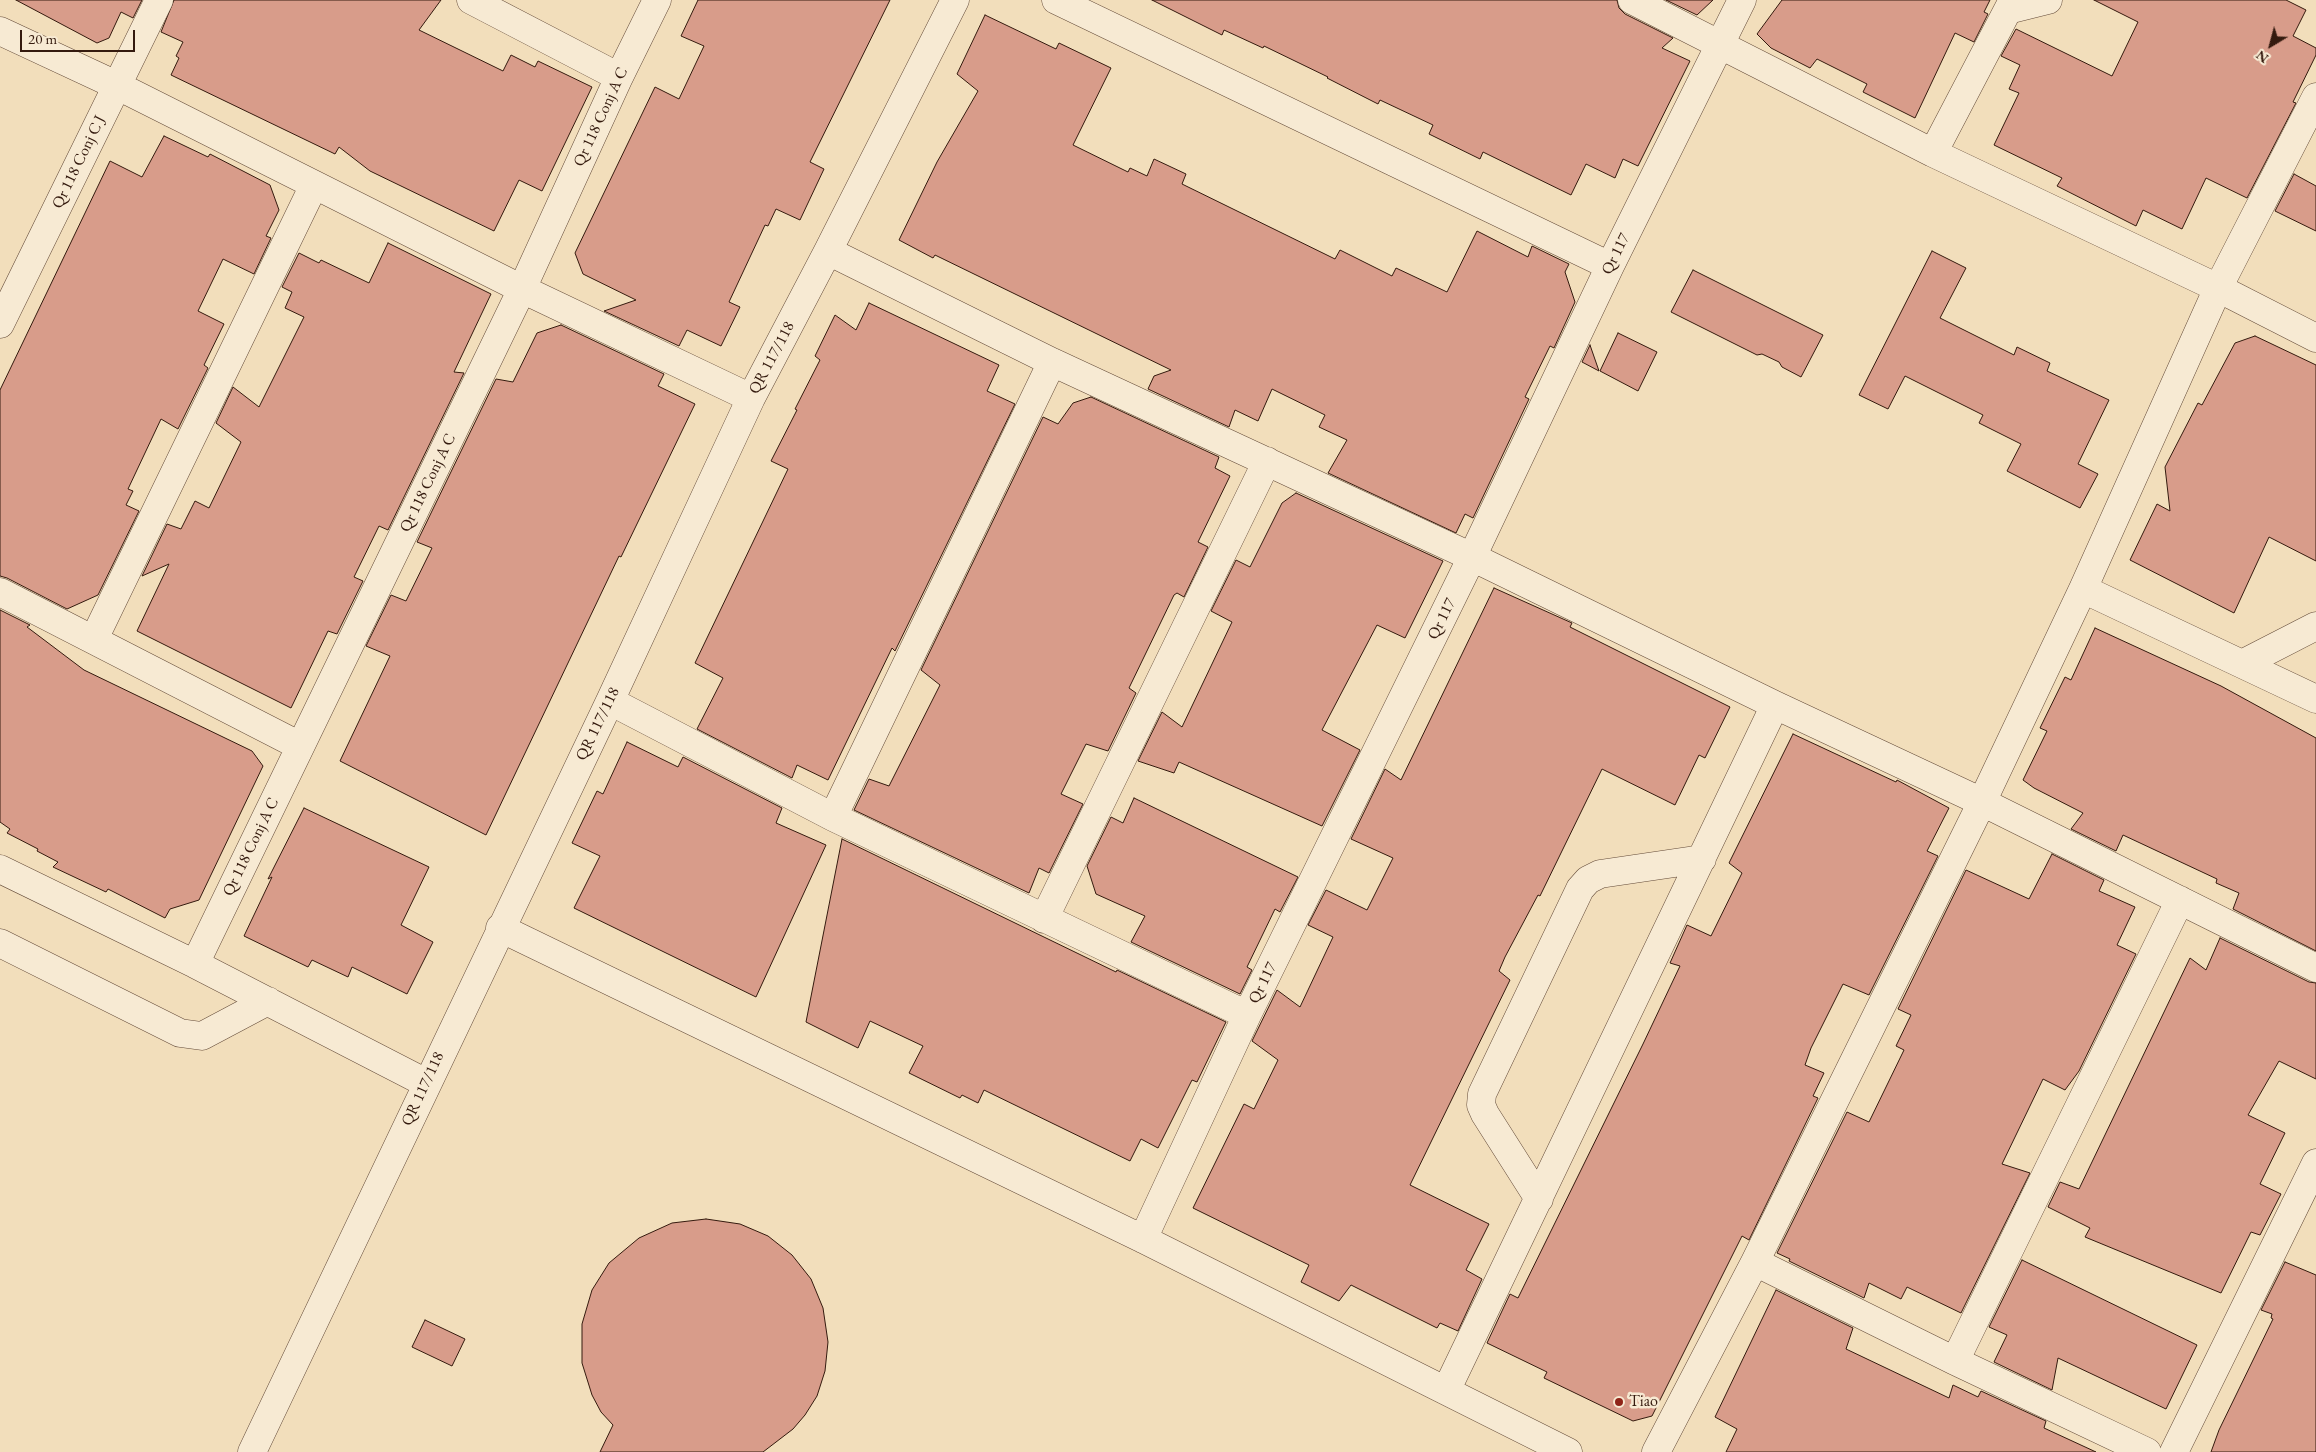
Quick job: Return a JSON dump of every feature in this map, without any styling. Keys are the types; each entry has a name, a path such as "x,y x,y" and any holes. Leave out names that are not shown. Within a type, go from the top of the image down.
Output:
{"street":[{"name":"Qr 118 Conj C J","path":"0,324 159,0"},
{"path":"471,0 618,77"},
{"name":"Qr 118 Conj A C","path":"196,964 522,289 618,77 657,0"},
{"name":"QR 117/118","path":"252,1452 426,1083 610,701 751,398 955,0"},
{"path":"1056,0 1610,266"},
{"path":"1632,0 1933,152 2218,288 2316,338"},
{"name":"Qr 117","path":"1143,1240 1247,1015 1472,557 1610,266 1742,0"},
{"path":"1933,152 2011,5 2048,0"},
{"path":"0,31 116,85 522,289 751,398"},
{"path":"1656,1452 1756,1262 1982,802 2083,589 2218,288 2316,97"},
{"path":"94,639 314,185"},
{"path":"828,251 1052,362 1472,557 1775,705 1982,802 2316,968"},
{"path":"833,817 1052,362"},
{"path":"1044,919 1267,461"},
{"path":"2083,589 2316,699"},
{"path":"0,592 300,746"},
{"path":"2242,664 2316,626"},
{"path":"610,701 833,817 1247,1015"},
{"path":"1446,1391 1775,705"},
{"path":"1538,1199 1485,1114 1481,1106 1482,1094 1580,889 1588,880 1600,874 1702,859"},
{"path":"0,869 196,964 426,1083"},
{"path":"1955,1361 2180,900"},
{"path":"500,928 1143,1240 1568,1452"},
{"path":"0,943 180,1033 202,1036 268,1001"},
{"path":"2174,1452 2316,1163"},
{"path":"1756,1262 1955,1361 2147,1452"}],"building":[{"path":"16,0 142,0 133,18 121,12 109,38 97,43"},
{"path":"174,0 441,0 419,30 503,71 511,55 535,67 538,61 592,87 542,191 519,180 494,231 370,171 339,147 335,154 171,75 179,58 176,56 183,42 161,32"},
{"path":"698,0 890,0 810,162 824,169 800,220 776,209 768,226 765,225 729,302 740,307 721,346 687,330 679,346 604,311 636,300 583,274 575,253 655,87 679,99 704,46 681,36"},
{"path":"1152,0 1617,0 1619,8 1625,14 1673,38 1662,48 1690,61 1638,166 1623,159 1615,178 1586,164 1571,195 1483,152 1480,159 1429,134 1433,125 1380,100 1378,104 1264,46 1263,48 1224,30 1222,35"},
{"path":"1666,0 1713,0 1697,15"},
{"path":"1782,0 1990,0 1984,12 1988,14 1974,42 1955,33 1915,118 1863,92 1867,84 1817,59 1810,68 1771,48 1757,34"},
{"path":"2094,0 2286,0 2306,10 2293,36 2316,48 2316,55 2293,102 2296,103 2247,198 2206,178 2182,229 2143,210 2136,226 2057,186 2062,178 1994,145 2019,93 2009,89 2020,65 2001,56 2016,29 2112,76 2138,22"},
{"path":"985,15 1056,49 1059,43 1111,68 1073,145 1128,172 1130,168 1147,176 1154,159 1186,174 1182,184 1335,259 1340,250 1392,276 1396,268 1447,292 1477,231 1528,257 1532,246 1569,264 1565,272 1575,302 1554,348 1550,346 1525,397 1529,399 1473,518 1465,514 1456,533 1328,473 1347,440 1319,427 1325,415 1272,389 1258,421 1235,410 1229,427 1148,389 1154,376 1171,370 935,255 933,258 899,240 937,162 978,91 957,74"},
{"path":"164,136 208,157 210,154 270,185 279,210 266,236 271,238 254,274 223,259 198,311 224,324 204,365 208,368 178,429 161,419 128,489 133,491 126,505 139,511 98,595 67,609 0,576 0,390 110,161 142,177"},
{"path":"2294,174 2316,186 2316,231 2275,211"},
{"path":"388,243 491,294 454,372 464,373 388,530 379,526 354,577 363,581 337,634 328,631 291,708 137,631 169,564 142,576 167,524 181,529 195,501 209,508 241,442 216,423 233,387 259,407 304,317 285,308 292,292 282,287 299,253 319,263 321,260 369,283"},
{"path":"1932,251 1966,268 1940,318 2014,355 2017,347 2050,363 2047,371 2109,400 2078,464 2098,474 2080,508 2007,471 2021,444 1979,423 1983,415 1905,376 1888,409 1859,395"},
{"path":"1693,270 1823,335 1801,377 1782,367 1779,362 1762,354 1757,355 1671,312"},
{"path":"869,303 999,365 987,391 1015,404 895,651 892,648 828,780 797,765 792,778 697,729 723,678 695,663 788,469 771,461 820,360 815,356 835,315 856,330"},
{"path":"561,325 664,374 658,386 695,404 621,557 619,556 486,835 340,761 390,656 366,646 391,595 406,601 432,548 417,542 496,379 513,382 537,333"},
{"path":"1618,333 1657,352 1638,391 1600,371"},
{"path":"2255,336 2316,365 2316,561 2269,537 2234,613 2130,560 2157,504 2170,511 2165,467 2198,403 2202,405 2235,343"},
{"path":"1590,345 1599,371 1582,362"},
{"path":"1091,397 1219,457 1215,468 1230,476 1198,542 1208,547 1184,597 1177,593 1174,595 1129,688 1136,693 1108,751 1086,744 1061,794 1083,804 1049,873 1039,868 1029,893 854,810 869,779 889,786 940,685 921,670 1043,417 1058,424 1073,403"},
{"path":"1296,493 1443,561 1405,638 1377,625 1322,730 1360,750 1322,826 1179,762 1174,773 1138,761 1162,712 1182,727 1232,622 1211,611 1236,560 1250,567 1282,503"},
{"path":"1494,588 1572,623 1570,627 1730,707 1705,758 1699,755 1675,805 1602,769 1540,896 1538,895 1505,957 1499,971 1510,980 1410,1185 1489,1224 1466,1270 1482,1279 1458,1331 1440,1323 1437,1328 1351,1285 1339,1301 1301,1282 1309,1265 1193,1208 1244,1104 1254,1109 1278,1060 1252,1041 1277,990 1300,1007 1333,937 1308,925 1326,890 1367,910 1393,858 1351,839 1385,769 1401,780"},
{"path":"0,610 30,625 27,627 84,670 252,751 263,766 199,900 170,909 165,918 108,889 106,892 53,867 58,862 7,833 10,829 0,822"},
{"path":"2095,628 2221,686 2316,738 2316,951 2233,909 2239,893 2216,883 2217,879 2123,835 2116,851 2071,829 2083,813 2034,788 2023,780 2047,731 2040,728 2065,677 2071,680"},
{"path":"1793,734 1896,782 1897,780 1949,808 1927,851 1938,856 1869,995 1843,984 1811,1048 1805,1065 1824,1073 1813,1096 1818,1098 1749,1240 1742,1236 1652,1416 1633,1421 1544,1378 1547,1372 1487,1343 1510,1294 1518,1298 1643,1044 1680,966 1670,963 1687,925 1711,936 1742,873 1729,863"},
{"path":"627,742 678,767 683,757 782,808 776,823 826,845 756,997 574,908 600,856 572,843 597,791 603,794"},
{"path":"1134,798 1298,877 1280,912 1275,909 1247,967 1252,970 1240,994 1131,942 1145,916 1096,894 1087,866 1111,817 1123,823"},
{"path":"304,808 429,867 401,925 433,942 407,994 352,967 348,977 312,960 308,967 244,936 272,877 268,879"},
{"path":"842,839 1116,972 1117,970 1226,1022 1197,1082 1192,1080 1158,1148 1141,1139 1130,1161 984,1090 978,1103 962,1095 960,1098 909,1073 923,1046 870,1021 858,1048 806,1022"},
{"path":"2052,854 2104,880 2099,891 2135,907 2117,945 2136,954 2079,1071 2065,1090 2043,1079 2002,1164 2030,1173 1961,1313 1907,1287 1901,1299 1869,1283 1864,1298 1789,1261 1790,1259 1777,1253 1847,1112 1869,1122 1904,1050 1896,1046 1911,1015 1898,1009 1966,870 2029,899"},
{"path":"2220,938 2309,982 2316,983 2316,1079 2279,1061 2248,1115 2285,1133 2260,1184 2281,1194 2260,1235 2251,1232 2221,1293 2085,1237 2090,1228 2048,1207 2060,1182 2079,1189 2190,958 2206,970"},
{"path":"706,1219 740,1224 768,1236 792,1255 811,1279 823,1308 828,1342 825,1371 817,1396 793,1429 763,1452 600,1452 613,1425 601,1412 592,1395 582,1363 582,1324 592,1290 609,1263 639,1238 672,1223"},
{"path":"2022,1260 2197,1345 2166,1409 2058,1358 2052,1390 1994,1362 2007,1335 1989,1327"},
{"path":"2285,1262 2316,1275 2316,1452 2211,1452 2219,1430 2273,1319 2271,1318 2272,1314 2261,1310"},
{"path":"1776,1290 1853,1328 1846,1349 1949,1398 1953,1385 1978,1397 1981,1391 2046,1421 2044,1428 2096,1452 1726,1452 1737,1429 1715,1417"},
{"path":"425,1320 465,1339 452,1366 412,1347"}],"place":[{"name":"Tiao","path":"1619,1402"}]}
